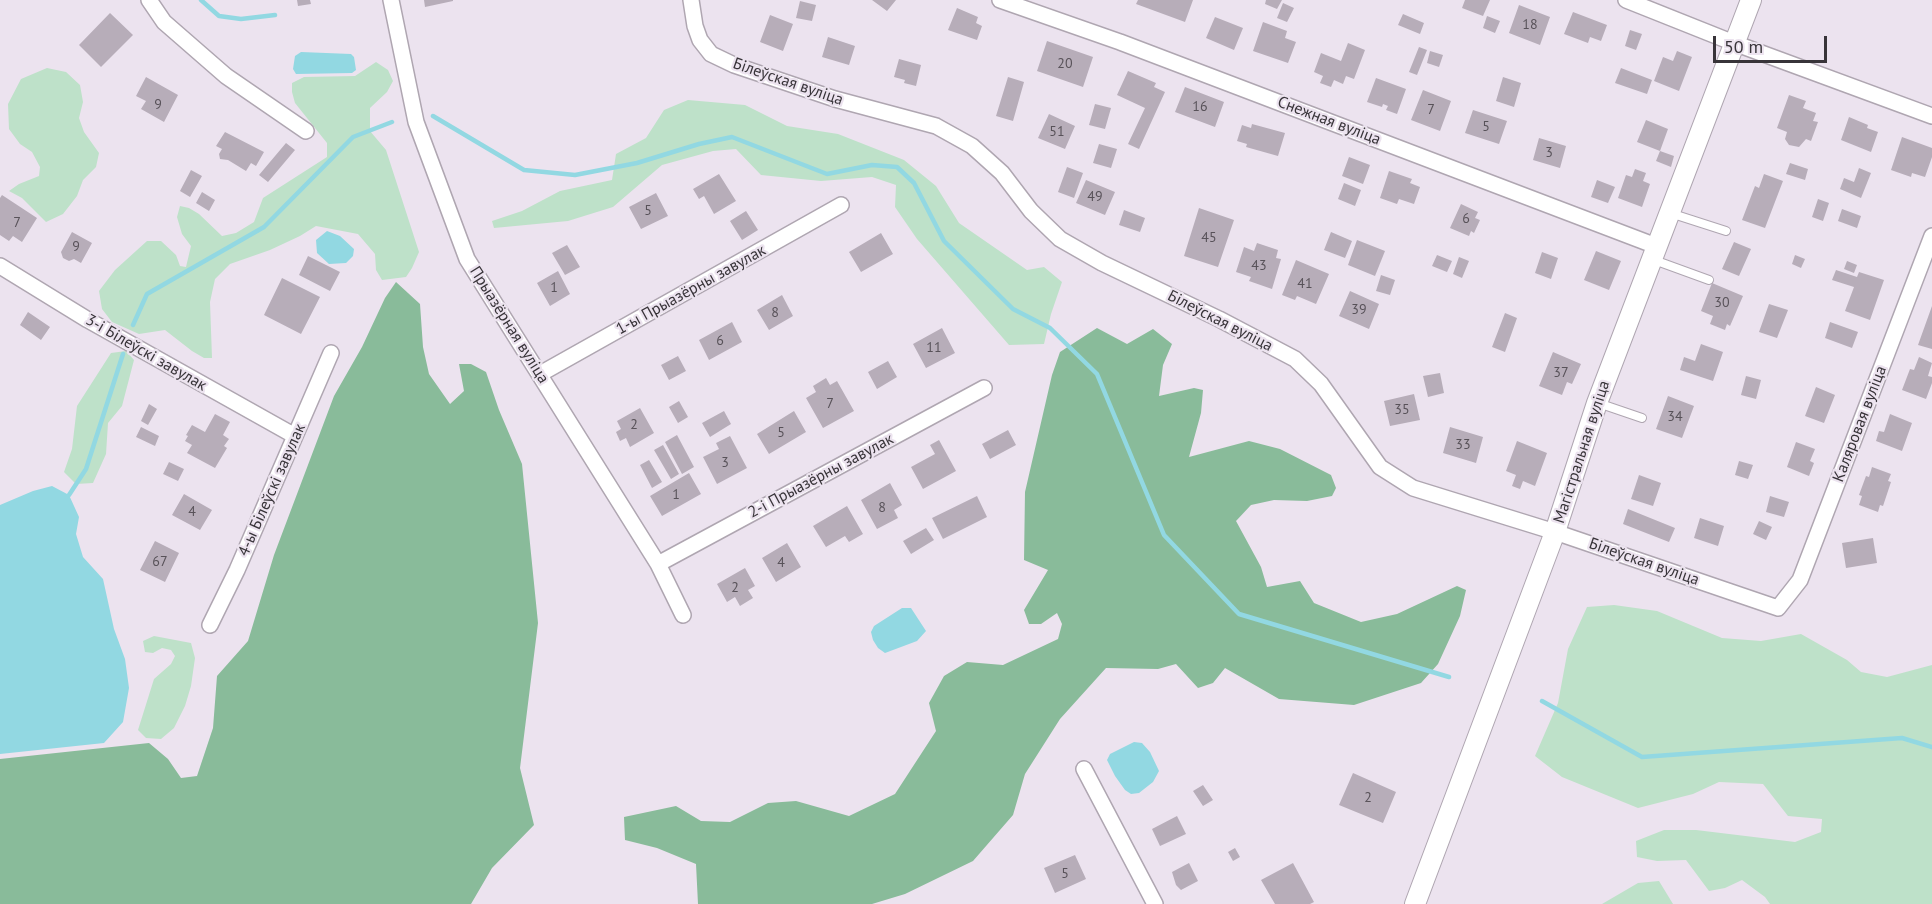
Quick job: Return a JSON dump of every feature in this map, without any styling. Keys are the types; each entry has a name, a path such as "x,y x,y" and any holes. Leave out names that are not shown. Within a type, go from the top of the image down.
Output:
{"street":[{"path":"149,0 164,22 226,76 306,131"},
{"name":"Білеўская вуліца","path":"691,0 697,33 711,54 734,65 835,99 936,126 972,146 1002,173 1031,211 1060,239 1102,263 1219,319 1294,359 1321,384 1380,467 1413,488 1555,532 1778,608"},
{"name":"Снежная вуліца","path":"1000,0 1120,42 1654,252"},
{"path":"1626,0 1734,43 1932,116"},
{"name":"Магістральная вуліца","path":"1415,904 1555,532 1597,403 1751,0"},
{"name":"Прыазёрная вуліца","path":"392,5 416,122 467,259 658,564 683,615"},
{"name":"1-ы Прыазёрны завулак","path":"540,374 841,205"},
{"name":"Каляровая вуліца","path":"1778,608 1800,580 1932,236"},
{"name":"3-і Білеўскі завулак","path":"0,266 88,321 295,436"},
{"name":"4-ы Білеўскі завулак","path":"210,625 237,570 330,353"},
{"name":"2-і Прыазёрны завулак","path":"658,564 984,388"},
{"path":"1084,769 1155,904"}],"lane":[{"path":"1669,213 1726,231"},
{"path":"1654,252 1709,280"},
{"path":"1597,403 1642,418"}],"green space":[{"path":"376,62 388,70 393,81 387,92 370,108 370,131 386,150 419,252 406,277 382,280 376,270 375,254 358,234 316,226 270,250 230,264 215,279 210,302 212,358 204,358 192,351 165,330 139,334 112,322 102,309 99,291 115,270 147,241 161,241 176,255 180,266 186,267 191,246 182,234 177,217 180,206 199,214 222,236 236,233 254,222 263,198 327,157 327,143 295,103 292,83 304,77 355,76"},
{"path":"47,68 66,72 80,85 83,102 79,118 84,132 99,153 96,167 83,180 77,196 63,214 46,222 22,198 9,191 39,176 40,167 32,152 20,144 9,129 8,104 21,79"},
{"path":"688,100 745,105 787,126 838,134 904,160 936,186 959,223 1027,270 1044,267 1062,282 1044,344 1009,345 917,239 895,207 896,185 872,177 821,181 761,175 736,149 713,151 662,165 613,207 568,221 494,228 492,221 522,211 560,191 612,180 616,154 646,138 664,110"},
{"path":"396,282 420,304 423,347 429,374 450,404 464,391 459,364 471,364 486,372 522,464 538,623 520,768 534,825 492,868 471,904 0,904 0,759 149,743 168,759 181,778 197,776 213,728 217,676 248,641 274,555 334,396 362,347 385,298"},
{"path":"1097,328 1127,344 1153,329 1172,344 1163,365 1159,396 1194,388 1203,390 1201,413 1189,457 1249,441 1280,449 1331,475 1336,488 1332,496 1307,501 1274,500 1251,505 1236,521 1261,567 1267,587 1300,581 1314,603 1361,622 1397,614 1457,586 1466,590 1460,616 1438,664 1421,683 1354,705 1279,699 1225,668 1213,683 1198,688 1176,664 1158,669 1106,668 1060,719 1025,774 1013,815 973,861 905,894 872,904 698,904 696,864 657,848 625,840 624,817 676,806 701,821 730,822 768,803 796,801 849,816 895,794 936,731 929,703 944,676 967,662 1003,665 1058,639 1062,624 1057,613 1041,624 1029,624 1024,610 1048,570 1024,560 1025,492 1052,375 1060,352"},
{"path":"126,351 134,360 122,406 108,423 106,454 93,483 76,484 64,472 72,449 77,406 111,353"},
{"path":"1614,605 1657,611 1722,638 1761,641 1801,634 1847,660 1861,672 1887,677 1932,665 1932,904 1770,904 1765,897 1742,880 1725,888 1709,891 1686,860 1657,861 1637,857 1636,841 1664,830 1696,830 1795,842 1821,832 1822,819 1788,816 1763,784 1719,782 1693,794 1638,808 1562,777 1535,756 1558,703 1568,649 1587,607"},
{"path":"154,636 191,643 195,658 185,706 174,728 161,739 146,738 138,730 154,679 171,664 175,656 171,650 162,648 153,653 145,652 143,641"},
{"path":"1659,881 1673,904 1602,904 1638,883"}],"water":[{"path":"301,52 351,54 354,57 356,70 352,73 296,74 293,69 295,56"},
{"path":"327,231 340,236 354,249 353,256 346,263 329,264 317,253 316,240"},
{"path":"52,486 69,495 79,517 76,534 83,557 103,579 114,629 125,659 129,688 123,722 104,743 0,754 0,505 33,491"},
{"path":"902,608 911,608 926,631 917,641 885,653 878,648 871,632 874,626"},
{"path":"1134,742 1142,743 1150,752 1159,771 1153,782 1139,793 1131,794 1125,790 1115,776 1107,760 1110,754"}],"building":[{"path":"297,0 310,0 311,4 298,6"},
{"path":"424,0 453,0 453,1 425,7"},
{"path":"872,0 896,0 887,11"},
{"path":"1138,0 1193,0 1185,22 1136,4"},
{"path":"1266,0 1282,0 1277,9 1265,4"},
{"path":"1465,0 1490,0 1483,16 1462,8"},
{"path":"800,1 816,5 812,21 796,18"},
{"path":"1283,3 1294,8 1287,22 1277,18"},
{"path":"1519,5 1550,17 1540,45 1509,33"},
{"path":"957,8 978,17 976,23 982,26 977,40 948,30"},
{"path":"1573,12 1607,25 1601,41 1590,37 1588,43 1564,34"},
{"path":"110,13 133,35 101,67 79,45"},
{"path":"1403,14 1424,23 1420,34 1398,25"},
{"path":"770,15 793,24 783,51 760,42"},
{"path":"1487,16 1500,21 1495,33 1483,28"},
{"path":"1215,17 1243,28 1234,50 1206,38"},
{"path":"1263,22 1287,31 1285,38 1296,42 1288,63 1253,51"},
{"path":"1630,30 1642,34 1636,50 1625,46"},
{"path":"828,37 855,46 849,65 822,57"},
{"path":"1047,41 1093,57 1083,87 1037,71"},
{"path":"1348,43 1365,50 1354,79 1346,76 1343,84 1334,80 1331,87 1320,83 1323,76 1314,72 1321,53 1341,61"},
{"path":"1419,47 1427,50 1417,75 1409,72"},
{"path":"1430,51 1443,55 1439,67 1427,63"},
{"path":"1677,51 1692,57 1679,91 1654,81 1663,57 1673,61"},
{"path":"899,59 921,65 916,86 894,77"},
{"path":"1621,68 1652,80 1647,94 1615,83"},
{"path":"1128,71 1156,83 1154,87 1165,92 1139,149 1128,144 1145,108 1117,95"},
{"path":"146,77 178,95 164,122 141,109 146,101 136,96"},
{"path":"1008,77 1024,82 1013,121 996,116"},
{"path":"1503,77 1521,83 1514,107 1496,101"},
{"path":"1376,78 1406,89 1397,114 1386,110 1388,106 1383,104 1382,107 1367,102"},
{"path":"1185,87 1224,102 1215,127 1175,112"},
{"path":"1423,90 1451,101 1440,131 1411,120"},
{"path":"1789,95 1806,101 1803,108 1816,113 1813,121 1818,122 1811,141 1806,139 1799,147 1789,145 1785,139 1787,132 1777,128"},
{"path":"1095,104 1111,108 1105,129 1089,125"},
{"path":"1473,110 1507,121 1499,144 1465,133"},
{"path":"1049,114 1075,126 1065,149 1038,138"},
{"path":"1849,117 1878,132 1871,152 1841,140"},
{"path":"1646,120 1668,129 1660,151 1637,142"},
{"path":"1252,124 1285,133 1278,156 1246,147 1247,144 1237,141 1242,125 1251,128"},
{"path":"225,132 264,152 256,166 251,163 246,171 228,160 220,159 219,154 222,149 216,146"},
{"path":"1902,137 1932,148 1932,157 1925,177 1912,173 1911,177 1891,170"},
{"path":"1539,138 1566,146 1560,168 1533,160"},
{"path":"286,143 295,150 268,182 259,175"},
{"path":"1099,144 1117,149 1111,168 1093,163"},
{"path":"1660,151 1674,156 1671,167 1656,161"},
{"path":"1349,157 1370,165 1363,184 1342,176"},
{"path":"1790,163 1808,169 1805,180 1786,174"},
{"path":"1067,167 1083,173 1074,198 1058,192"},
{"path":"1859,168 1871,173 1861,198 1840,189 1844,178 1854,182"},
{"path":"1635,169 1646,173 1643,181 1650,184 1642,207 1618,198 1626,175 1632,177"},
{"path":"191,170 202,176 190,197 180,191"},
{"path":"1389,171 1412,179 1410,183 1420,187 1414,204 1399,199 1397,204 1380,198"},
{"path":"719,174 736,201 714,214 704,196 699,199 693,189"},
{"path":"1764,174 1783,181 1765,228 1742,220 1755,186 1759,188"},
{"path":"1086,180 1115,192 1105,215 1076,203"},
{"path":"1597,180 1615,187 1608,203 1591,197"},
{"path":"1344,183 1361,190 1355,206 1338,199"},
{"path":"202,192 215,200 209,211 196,203"},
{"path":"656,193 668,216 641,229 629,207"},
{"path":"2,195 37,218 22,242 13,236 9,241 0,235 0,198"},
{"path":"1818,199 1829,203 1823,221 1812,217"},
{"path":"1461,204 1478,212 1475,218 1480,220 1474,233 1471,231 1469,236 1450,228"},
{"path":"1199,208 1234,220 1218,267 1184,256"},
{"path":"1842,209 1861,216 1857,228 1838,221"},
{"path":"1124,210 1145,218 1140,232 1119,225"},
{"path":"746,211 758,230 742,240 730,221"},
{"path":"72,232 92,243 81,263 74,259 69,261 63,258 61,252"},
{"path":"1331,232 1352,241 1345,258 1324,250"},
{"path":"881,233 893,254 861,272 849,252"},
{"path":"1357,240 1385,251 1375,276 1348,265"},
{"path":"1734,242 1751,249 1739,276 1722,269"},
{"path":"1257,243 1278,250 1276,258 1281,259 1272,289 1249,281 1251,277 1236,272 1244,247 1254,251"},
{"path":"567,245 580,267 565,275 552,253"},
{"path":"1596,251 1621,261 1609,290 1584,280"},
{"path":"1542,252 1558,258 1551,279 1535,273"},
{"path":"1437,255 1452,261 1447,272 1432,266"},
{"path":"1795,255 1805,259 1801,268 1792,264"},
{"path":"308,256 340,272 330,291 299,275"},
{"path":"1459,257 1469,261 1462,278 1453,274"},
{"path":"1296,260 1329,274 1316,304 1297,296 1295,300 1282,295"},
{"path":"1847,261 1857,265 1854,273 1844,269"},
{"path":"1836,270 1857,277 1859,272 1884,280 1870,320 1845,311 1854,287 1832,280"},
{"path":"558,271 570,294 550,306 537,283"},
{"path":"1381,275 1395,280 1390,295 1376,291"},
{"path":"282,278 320,297 301,334 264,315"},
{"path":"1712,283 1743,296 1730,326 1727,324 1725,330 1710,324 1713,316 1701,311"},
{"path":"1350,291 1379,304 1369,329 1339,316"},
{"path":"782,295 793,316 769,330 757,310"},
{"path":"1769,304 1788,310 1777,338 1759,332"},
{"path":"1932,306 1932,349 1918,345"},
{"path":"28,312 50,327 41,340 20,325"},
{"path":"1505,313 1517,318 1505,352 1492,347"},
{"path":"732,322 742,342 709,360 699,340"},
{"path":"1830,322 1858,332 1852,348 1825,338"},
{"path":"942,328 955,353 926,368 913,344"},
{"path":"1701,344 1723,352 1713,381 1680,370 1684,357 1695,361"},
{"path":"1553,352 1581,364 1572,384 1567,382 1562,395 1539,386"},
{"path":"678,356 686,371 669,380 661,365"},
{"path":"1919,357 1932,363 1928,376 1932,377 1932,383 1926,399 1902,390 1910,369 1914,370"},
{"path":"888,361 897,377 877,389 868,372"},
{"path":"1440,373 1444,393 1428,397 1423,376"},
{"path":"1746,376 1761,380 1756,399 1741,395"},
{"path":"826,378 830,385 837,381 854,411 823,428 806,398 816,392 813,386"},
{"path":"1816,387 1835,395 1824,423 1805,416"},
{"path":"1414,394 1420,420 1390,426 1384,401"},
{"path":"1668,396 1694,406 1682,438 1656,429"},
{"path":"679,401 688,417 678,423 669,407"},
{"path":"149,404 157,409 148,425 141,421"},
{"path":"640,408 654,433 630,447 626,438 620,441 616,432 621,429 617,421"},
{"path":"724,411 731,424 710,437 702,423"},
{"path":"794,411 806,432 769,454 757,434"},
{"path":"215,414 230,422 223,435 229,439 224,446 227,448 215,468 187,453 192,445 185,441 192,425 205,432"},
{"path":"1890,414 1912,423 1902,451 1876,441 1879,431 1884,432"},
{"path":"141,427 159,436 155,446 136,437"},
{"path":"1450,427 1483,437 1476,463 1443,453"},
{"path":"1008,430 1016,445 990,459 982,444"},
{"path":"677,435 694,467 682,474 665,442"},
{"path":"730,436 747,468 717,484 703,457 719,449 716,443"},
{"path":"939,440 956,471 923,489 911,467 935,454 930,445"},
{"path":"1517,441 1547,453 1535,486 1523,481 1520,489 1512,486 1516,475 1506,471"},
{"path":"1796,442 1815,449 1810,461 1814,463 1809,476 1787,467"},
{"path":"663,445 679,474 671,479 654,450"},
{"path":"649,460 662,482 652,488 640,465"},
{"path":"1739,461 1753,465 1748,479 1735,475"},
{"path":"169,462 184,469 178,481 163,474"},
{"path":"1872,467 1891,474 1888,481 1891,482 1883,506 1880,505 1878,512 1859,505 1862,496 1859,495"},
{"path":"689,473 701,494 662,516 650,496"},
{"path":"1639,475 1661,483 1653,506 1631,499"},
{"path":"890,483 902,505 894,510 898,518 877,529 861,500"},
{"path":"184,494 212,510 200,530 172,515"},
{"path":"977,496 987,517 943,539 932,518"},
{"path":"1770,496 1789,502 1784,517 1766,512"},
{"path":"847,506 863,534 849,542 845,536 826,547 813,526"},
{"path":"1628,509 1675,528 1669,542 1623,524"},
{"path":"1700,518 1724,526 1718,546 1694,538"},
{"path":"1759,521 1772,527 1766,540 1753,534"},
{"path":"926,528 934,540 911,554 903,541"},
{"path":"1873,538 1877,563 1846,568 1842,543"},
{"path":"155,541 179,553 165,582 140,570"},
{"path":"787,543 801,567 776,582 762,558"},
{"path":"745,568 755,586 748,590 753,598 740,606 735,597 727,602 717,584"},
{"path":"1353,773 1396,792 1383,823 1339,805"},
{"path":"1203,785 1213,800 1203,806 1193,791"},
{"path":"1177,816 1186,834 1160,846 1152,829"},
{"path":"1235,848 1240,857 1233,861 1228,852"},
{"path":"1075,855 1086,879 1055,893 1044,868"},
{"path":"1189,863 1198,881 1181,890 1176,885 1172,872"},
{"path":"1293,863 1314,902 1275,904 1261,880"}],"waterway":[{"path":"201,0 219,16 241,19 275,15"},
{"path":"433,116 524,170 575,175 637,163 699,144 732,137 827,174 872,165 897,167 914,183 944,241 1013,309 1050,328 1097,374 1164,535 1239,614 1449,677"},
{"path":"133,325 147,294 264,227 353,137 392,122"},
{"path":"69,495 86,469 123,354"},
{"path":"1542,701 1642,757 1902,738 1932,747"}]}
